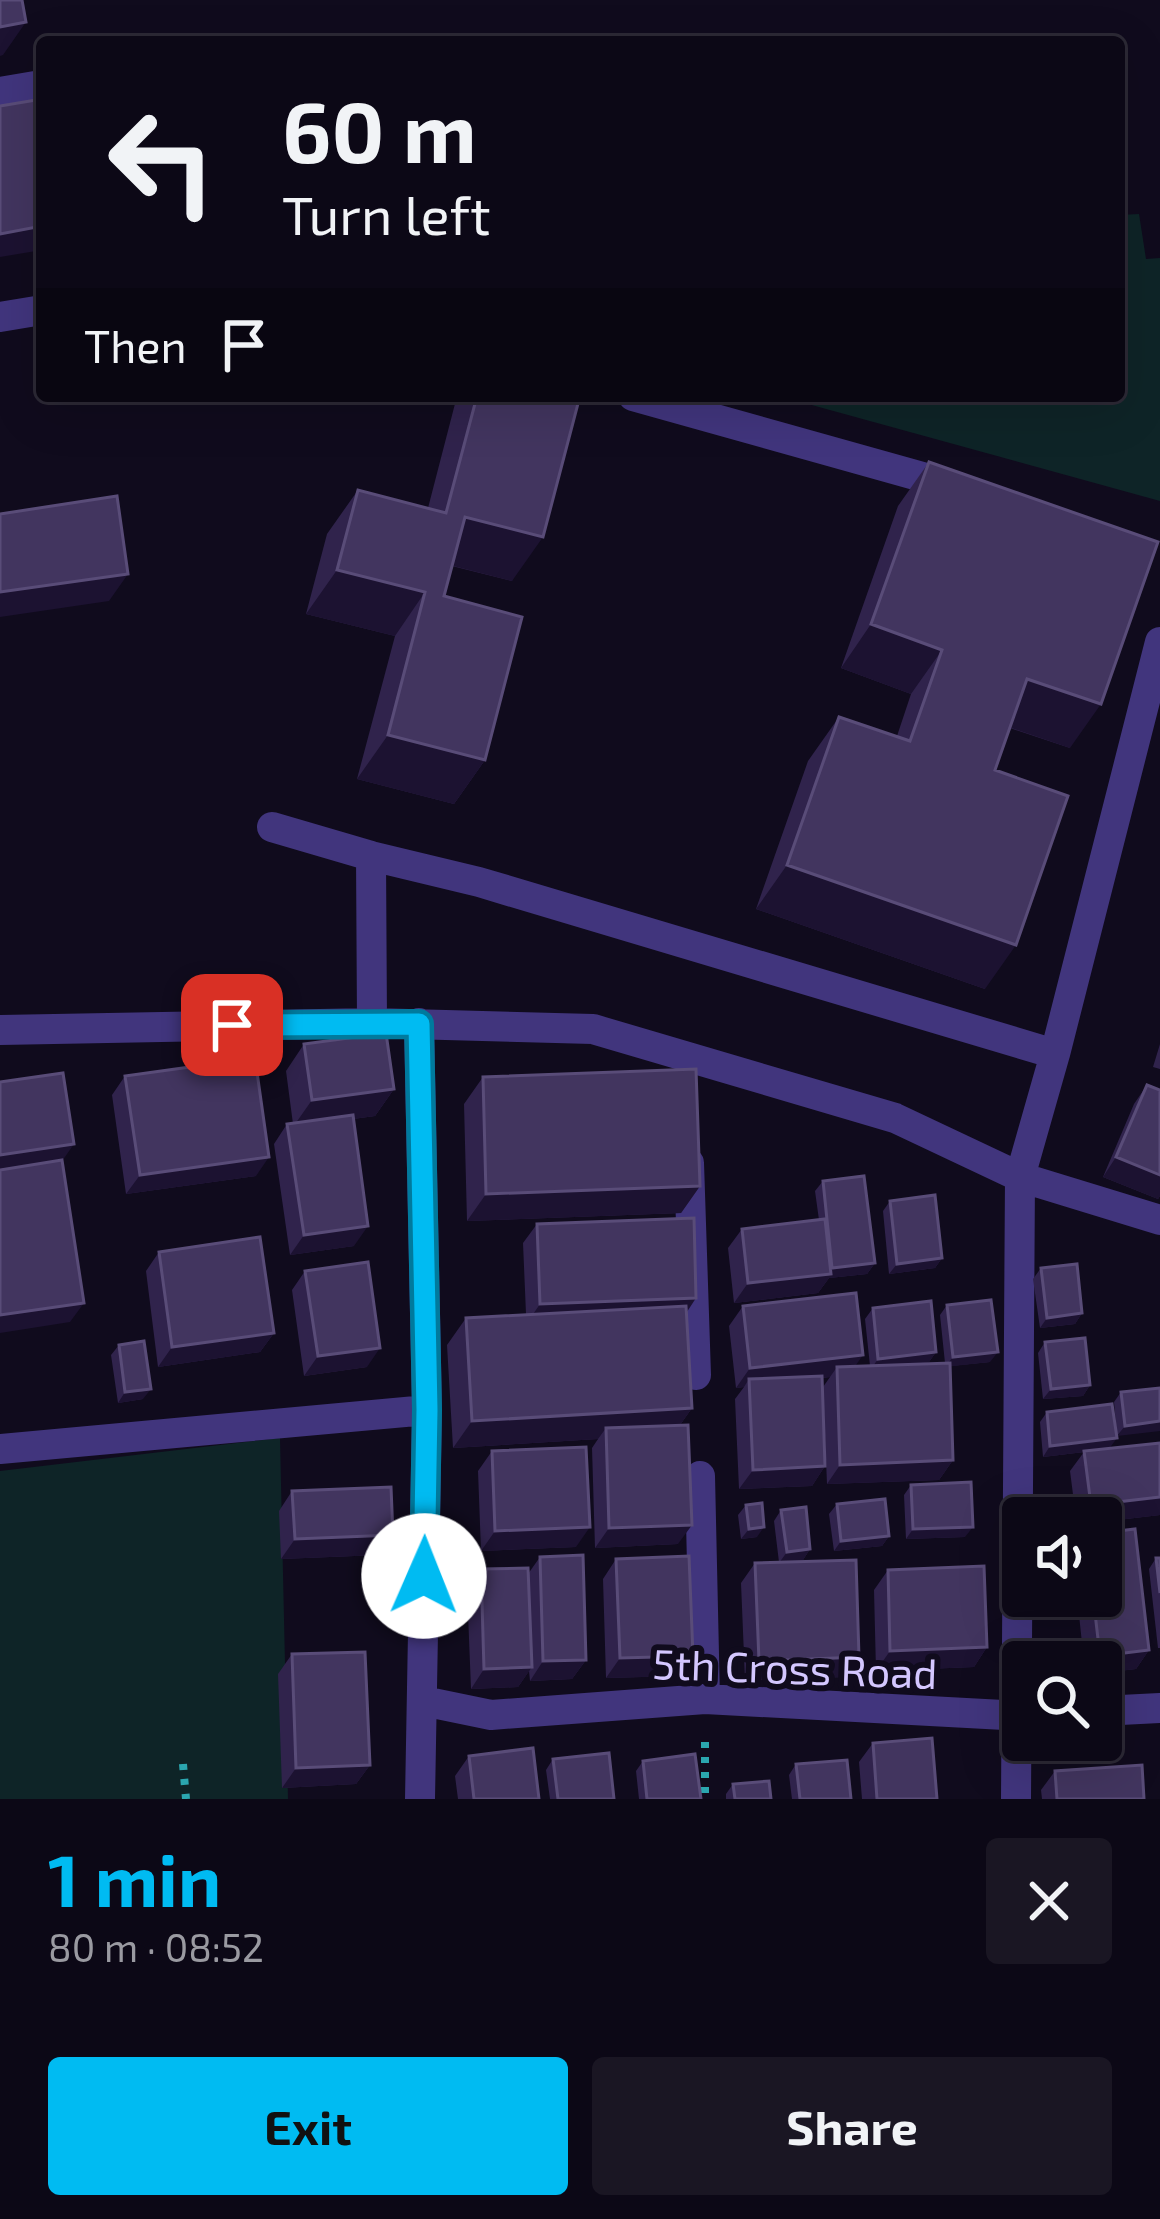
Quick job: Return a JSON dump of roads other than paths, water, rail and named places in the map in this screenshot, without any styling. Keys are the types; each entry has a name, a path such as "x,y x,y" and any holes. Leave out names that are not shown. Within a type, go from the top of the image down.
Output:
{"street":[{"path":"0,92 35,86"},
{"path":"0,317 36,311"},
{"path":"654,402 976,492"},
{"path":"1020,1641 1020,1177 1160,642"},
{"path":"272,827 479,882 1055,1054"},
{"path":"371,856 372,1023"},
{"path":"0,1030 372,1023 593,1029 686,1066 895,1118 1020,1177 1160,1220"},
{"path":"419,1024 427,1410 420,1799"},
{"path":"688,1124 696,1375"},
{"path":"0,1448 427,1410"},
{"path":"700,1475 705,1699"},
{"name":"5th Cross Road","path":"423,1700 491,1715 705,1699 1002,1715"},
{"path":"1122,1711 1160,1708"},
{"path":"1016,1799 1018,1761"}]}
